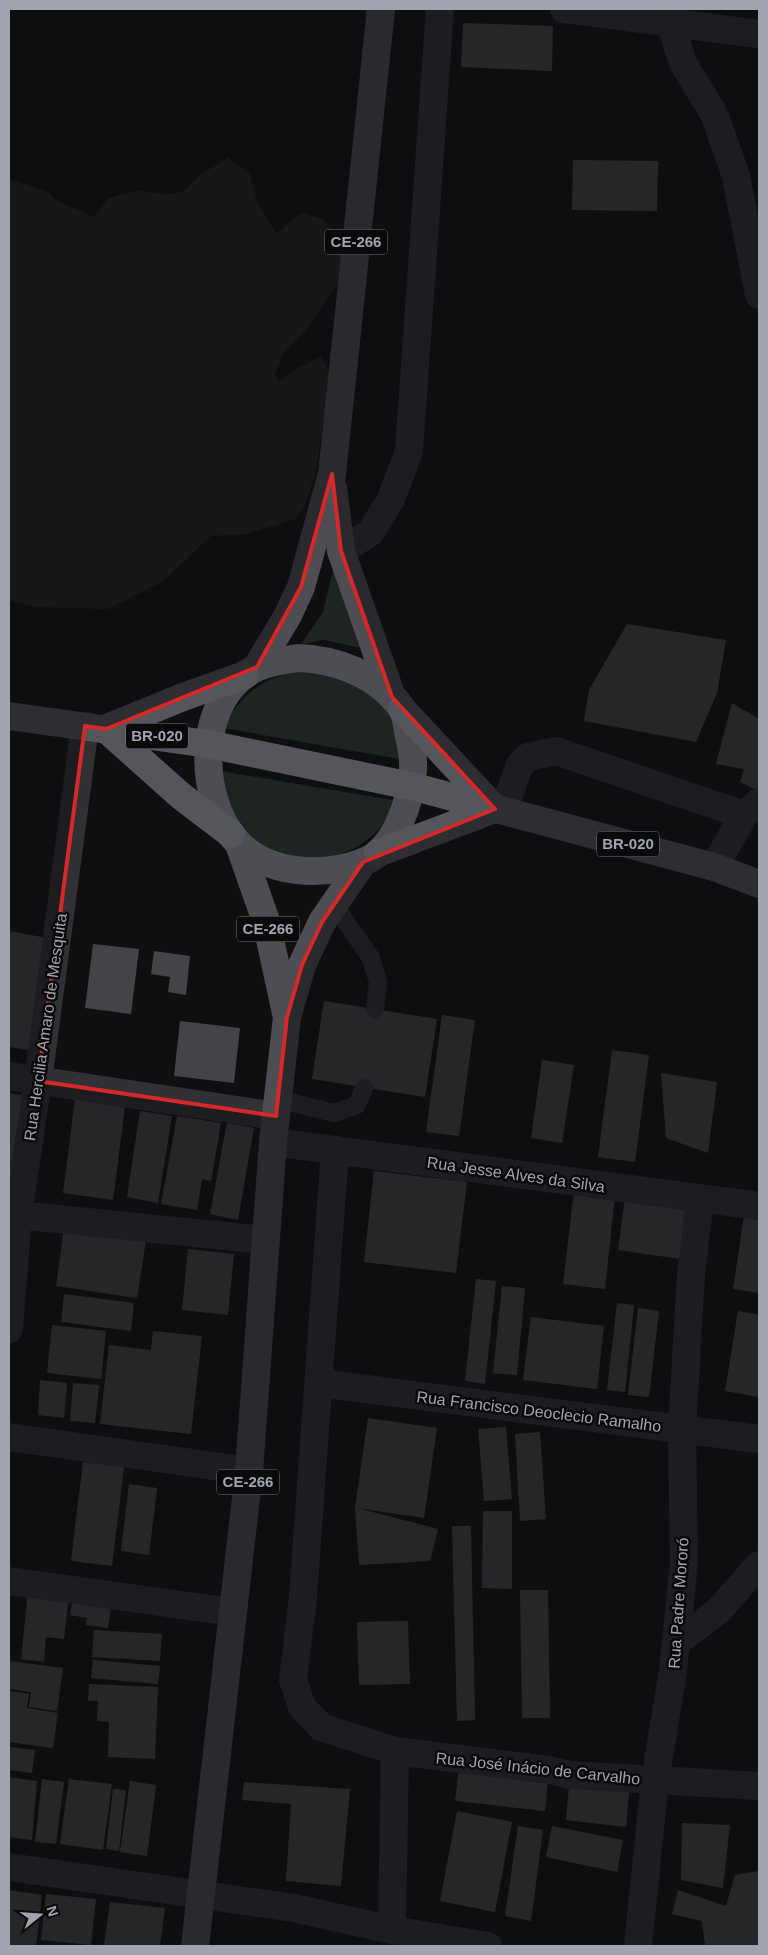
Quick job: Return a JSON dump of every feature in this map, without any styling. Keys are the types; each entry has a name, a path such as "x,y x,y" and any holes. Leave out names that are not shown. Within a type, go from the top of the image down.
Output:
{"highway":[{"path":"96,728 251,671"},
{"path":"371,858 499,810 397,703"},
{"name":"BR-020","path":"9,716 208,744 411,786 714,867 759,884"},
{"path":"96,728 235,839"}],"main road":[{"name":"CE-266","path":"251,671 288,614 301,587 332,474 381,9"},
{"name":"CE-266","path":"332,474 341,551 397,703"},
{"path":"298,658 322,659 363,675 397,703 412,749 414,768 411,786 399,821 386,844 371,858 316,871 291,870 258,858 235,839 218,806 209,778 208,744 219,708 227,695 251,671 298,658"},
{"name":"CE-266","path":"235,839 266,922 287,1017"},
{"name":"CE-266","path":"195,1946 249,1470 265,1240 287,1017 305,958 322,922 371,858"}],"street":[{"path":"341,551 371,532 391,499 409,451 440,9"},
{"path":"564,9 671,16 759,34"},
{"path":"671,16 683,63 714,114 736,176 759,295"},
{"name":"Rua Hercilia Amaro de Mesquita","path":"9,1329 18,1215 96,728"},
{"path":"499,810 520,765 528,757 556,751 752,809 714,867"},
{"name":"Rua Jesse Alves da Silva","path":"9,1076 276,1119 335,1150 759,1206"},
{"name":"Rua José Inácio de Carvalho","path":"335,1150 303,1597 294,1680 302,1707 321,1727 395,1751 549,1770 570,1775 759,1786"},
{"name":"Rua Padre Mororó","path":"638,1946 655,1780 676,1643 684,1563 682,1430 690,1293 700,1199"},
{"path":"18,1215 265,1240"},
{"name":"Rua Francisco Deoclecio Ramalho","path":"319,1383 759,1439"},
{"path":"9,1437 249,1470"},
{"path":"676,1643 719,1610 759,1565"},
{"path":"9,1581 232,1612"},
{"path":"392,1930 395,1751"},
{"path":"9,1867 294,1908 392,1930 488,1946"}],"lane":[{"path":"334,905 371,958 378,982 375,1009"},
{"path":"276,1119 334,1113 357,1105 364,1088"}],"highlighted area":[{"path":"332,474 341,551 392,697 495,809 363,862 322,922 302,965 287,1017 276,1116 38,1081 85,726 106,729 257,667 301,587"}],"shaded area":[{"path":"228,158 250,174 257,201 276,234 301,213 322,219 343,241 340,279 307,329 284,352 275,374 279,382 300,367 321,357 330,373 316,472 304,507 295,519 247,534 211,536 163,581 108,609 37,607 9,600 9,179 48,192 58,201 94,217 109,198 140,190 166,195 184,191 200,175"},
{"path":"336,558 366,649 324,640 301,644 323,612"},
{"path":"305,670 347,677 381,702 393,719 405,760 223,728 238,705 256,688 266,681"},
{"path":"215,770 398,801 379,828 356,847 329,857 295,856 266,847 253,840 241,829 230,810"}],"building":[{"path":"463,23 553,26 552,71 461,67"},
{"path":"573,160 658,161 657,211 572,210"},
{"path":"627,624 726,640 717,693 696,742 584,721 589,690"},
{"path":"732,703 759,719 759,791 740,782 744,769 716,764"},
{"path":"9,931 47,938 28,1050 9,1047"},
{"path":"93,944 139,949 131,1014 85,1008"},
{"path":"154,951 190,956 186,995 168,992 170,977 151,974"},
{"path":"324,1001 437,1019 425,1097 312,1079"},
{"path":"442,1015 475,1020 459,1136 426,1132"},
{"path":"180,1021 240,1028 234,1083 174,1076"},
{"path":"612,1050 649,1055 635,1162 598,1157"},
{"path":"542,1060 574,1065 562,1143 531,1138"},
{"path":"661,1073 717,1082 708,1153 666,1138"},
{"path":"9,1093 28,1096 15,1174 9,1172"},
{"path":"75,1099 125,1106 113,1200 63,1193"},
{"path":"140,1111 172,1116 158,1203 127,1197"},
{"path":"177,1116 221,1123 211,1181 202,1179 197,1210 161,1204"},
{"path":"227,1123 254,1128 238,1220 210,1214"},
{"path":"374,1171 467,1182 456,1273 364,1262"},
{"path":"574,1191 615,1195 605,1289 563,1284"},
{"path":"625,1198 694,1207 687,1260 618,1250"},
{"path":"744,1216 759,1218 759,1293 733,1289"},
{"path":"64,1228 146,1240 137,1298 56,1286"},
{"path":"188,1249 234,1254 228,1315 182,1310"},
{"path":"476,1279 496,1281 485,1384 465,1381"},
{"path":"502,1286 525,1288 517,1375 493,1373"},
{"path":"64,1294 134,1303 131,1331 61,1322"},
{"path":"617,1303 634,1305 625,1392 607,1390"},
{"path":"638,1308 659,1311 649,1397 628,1395"},
{"path":"738,1311 759,1315 759,1397 725,1391"},
{"path":"531,1317 604,1326 597,1389 523,1380"},
{"path":"52,1325 106,1331 101,1379 47,1373"},
{"path":"153,1331 202,1336 191,1434 100,1424 109,1345 151,1350"},
{"path":"40,1380 67,1383 64,1418 38,1415"},
{"path":"73,1383 99,1385 95,1423 70,1421"},
{"path":"368,1418 437,1428 424,1518 357,1508 438,1529 430,1561 359,1565 355,1508"},
{"path":"506,1427 512,1499 484,1501 478,1429"},
{"path":"540,1432 546,1519 520,1521 515,1434"},
{"path":"83,1462 124,1467 112,1566 71,1561"},
{"path":"129,1484 157,1488 149,1555 121,1551"},
{"path":"483,1511 512,1511 512,1589 482,1588"},
{"path":"452,1526 471,1526 475,1720 457,1721"},
{"path":"520,1590 548,1590 550,1718 522,1718"},
{"path":"28,1591 69,1595 64,1639 46,1637 44,1662 21,1659"},
{"path":"73,1597 112,1602 108,1628 86,1625 87,1618 70,1615"},
{"path":"408,1621 410,1684 359,1685 357,1622"},
{"path":"94,1630 162,1634 160,1661 92,1657"},
{"path":"93,1660 160,1666 158,1684 91,1678"},
{"path":"9,1661 63,1668 57,1711 29,1707 31,1692 9,1689"},
{"path":"89,1684 158,1687 155,1759 108,1757 109,1722 97,1721 98,1701 88,1701"},
{"path":"9,1691 29,1694 27,1708 58,1713 53,1748 9,1742"},
{"path":"9,1747 35,1750 32,1773 9,1770"},
{"path":"460,1760 549,1770 545,1811 455,1801"},
{"path":"570,1775 630,1781 626,1827 566,1820"},
{"path":"9,1777 37,1781 32,1840 9,1837"},
{"path":"42,1779 64,1782 56,1844 35,1842"},
{"path":"69,1779 112,1784 103,1850 60,1844"},
{"path":"130,1781 156,1785 147,1856 120,1852"},
{"path":"244,1782 350,1789 341,1886 286,1881 291,1804 242,1800"},
{"path":"113,1789 126,1790 119,1851 106,1849"},
{"path":"457,1811 512,1822 495,1912 440,1901"},
{"path":"682,1823 730,1825 723,1888 681,1880"},
{"path":"518,1826 543,1830 531,1921 505,1916"},
{"path":"552,1826 623,1840 617,1872 546,1857"},
{"path":"759,1871 759,1946 705,1946 702,1921 672,1914 678,1890 726,1906 735,1875"},
{"path":"9,1890 42,1895 36,1946 9,1946"},
{"path":"46,1894 96,1899 91,1945 41,1940"},
{"path":"110,1902 165,1908 160,1946 104,1946"}]}
